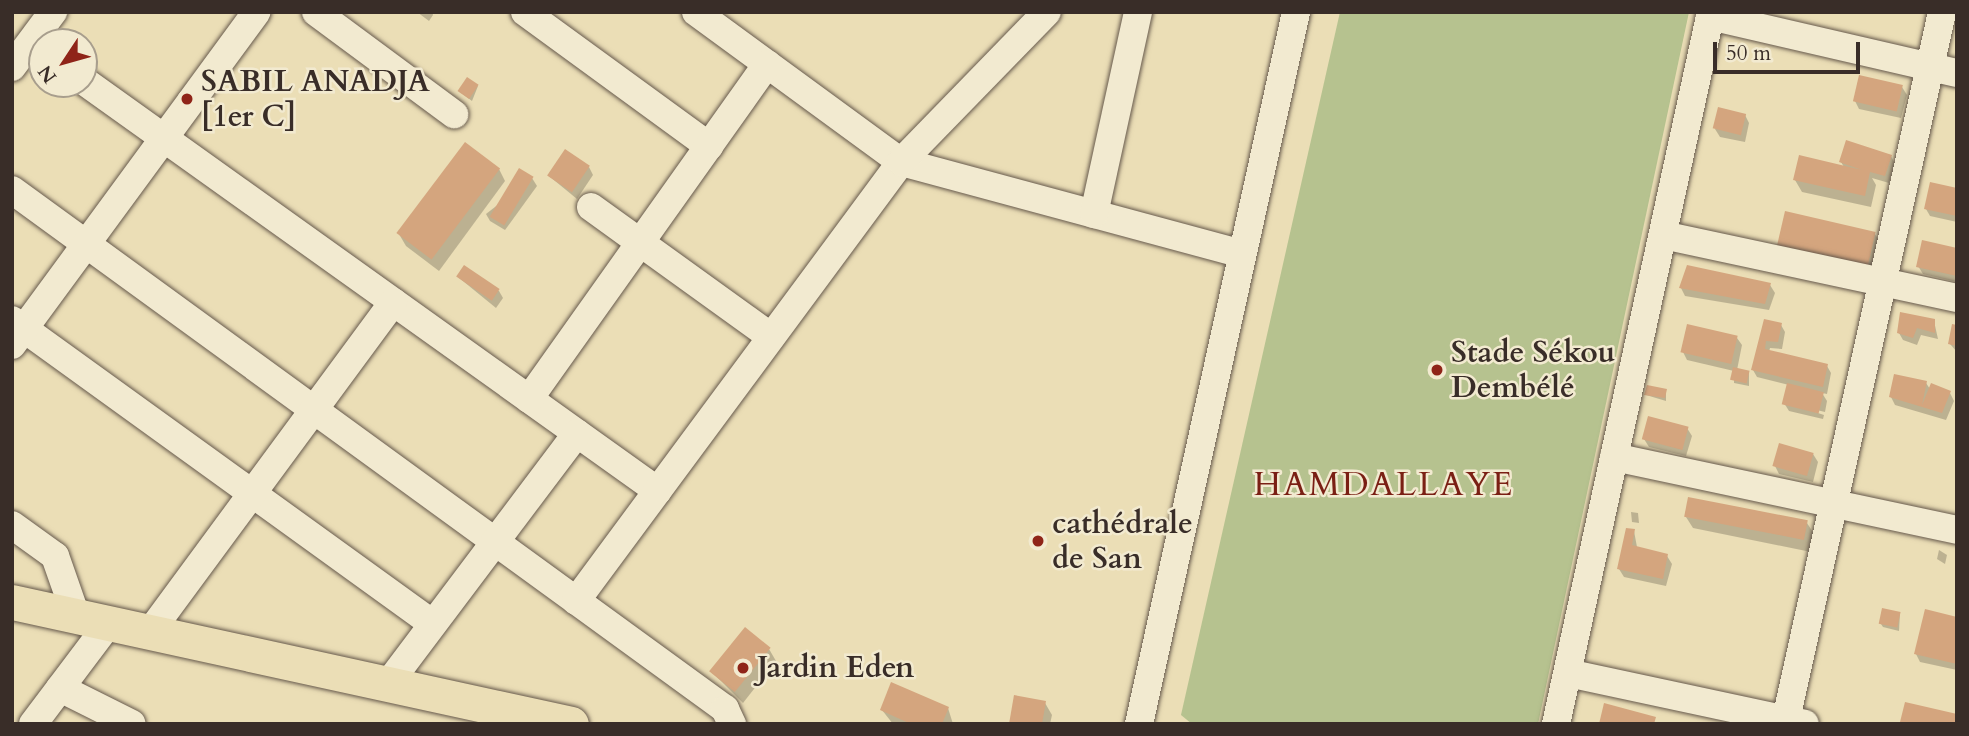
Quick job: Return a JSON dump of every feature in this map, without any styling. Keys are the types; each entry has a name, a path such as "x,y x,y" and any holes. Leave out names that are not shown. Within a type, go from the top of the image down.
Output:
{"main road":[{"path":"12,602 571,724"}],"street":[{"path":"39,28 53,12"},
{"path":"257,12 86,244 16,331 252,493 433,624"},
{"path":"316,12 454,114"},
{"path":"525,12 709,146"},
{"path":"696,12 901,162 1242,254"},
{"path":"576,601 901,162 1047,12"},
{"path":"1094,214 1138,12"},
{"path":"1139,724 1296,12"},
{"path":"1568,673 1792,722 1835,504 1886,283 1944,70 1942,12"},
{"path":"1556,724 1710,14 1944,70"},
{"path":"12,67 28,41"},
{"path":"529,399 767,64"},
{"path":"98,91 657,491"},
{"path":"12,190 725,709 732,724"},
{"path":"591,207 771,337"},
{"path":"1662,235 1957,298"},
{"path":"150,632 393,302"},
{"path":"388,684 577,433"},
{"path":"1614,457 1957,530"},
{"path":"12,525 55,556 92,620 60,688 33,724"},
{"path":"60,688 132,724"}],"green space":[{"name":"Stade Sékou Dembélé","path":"1340,12 1689,12 1538,724 1192,724 1181,715"}],"building":[{"path":"1859,75 1903,85 1897,111 1853,101"},
{"path":"467,77 479,85 469,99 457,91"},
{"path":"1718,107 1746,114 1741,135 1713,128"},
{"path":"1846,140 1892,155 1885,176 1870,172 1865,196 1793,180 1799,155 1862,170 1839,162"},
{"path":"465,142 500,168 432,260 396,233"},
{"path":"565,149 590,166 572,192 547,176"},
{"path":"519,168 534,177 504,226 490,217"},
{"path":"1930,182 1957,188 1957,216 1924,209"},
{"path":"1785,211 1876,232 1868,267 1777,246"},
{"path":"1922,240 1957,248 1957,276 1916,267"},
{"path":"464,265 500,289 492,301 456,277"},
{"path":"1687,265 1771,283 1765,304 1679,288"},
{"path":"1900,312 1935,319 1935,333 1917,328 1913,338 1897,333"},
{"path":"1764,319 1782,323 1778,342 1766,341 1765,349 1828,364 1823,387 1751,370"},
{"path":"1687,324 1738,336 1731,364 1680,352"},
{"path":"1952,324 1957,325 1957,346 1948,344"},
{"path":"1733,367 1750,371 1747,383 1730,380"},
{"path":"1894,374 1927,381 1922,405 1931,383 1951,391 1942,413 1889,397"},
{"path":"1787,383 1824,392 1819,414 1782,404"},
{"path":"1647,385 1667,389 1665,398 1644,395"},
{"path":"1648,416 1689,427 1682,450 1642,439"},
{"path":"1779,443 1814,453 1807,476 1772,466"},
{"path":"1688,497 1808,520 1804,540 1684,517"},
{"path":"1626,528 1635,529 1632,545 1668,554 1663,579 1617,569"},
{"path":"1882,608 1901,612 1897,628 1879,624"},
{"path":"1925,609 1957,617 1957,664 1914,654"},
{"path":"745,627 771,648 735,692 709,671"},
{"path":"891,682 949,707 942,724 911,724 880,710"},
{"path":"1014,695 1046,701 1042,724 1009,724"},
{"path":"1905,702 1957,714 1957,724 1900,722"},
{"path":"1604,703 1656,717 1654,724 1599,724"}],"place":[{"name":"SABIL ANADJA [1er C]","path":"187,99"},
{"name":"Stade Sékou Dembélé","path":"1437,370"},
{"name":"cathédrale de San","path":"1038,541"},
{"name":"Jardin Eden","path":"743,668"}],"district":[{"name":"HAMDALLAYE","path":"1384,485"}]}
